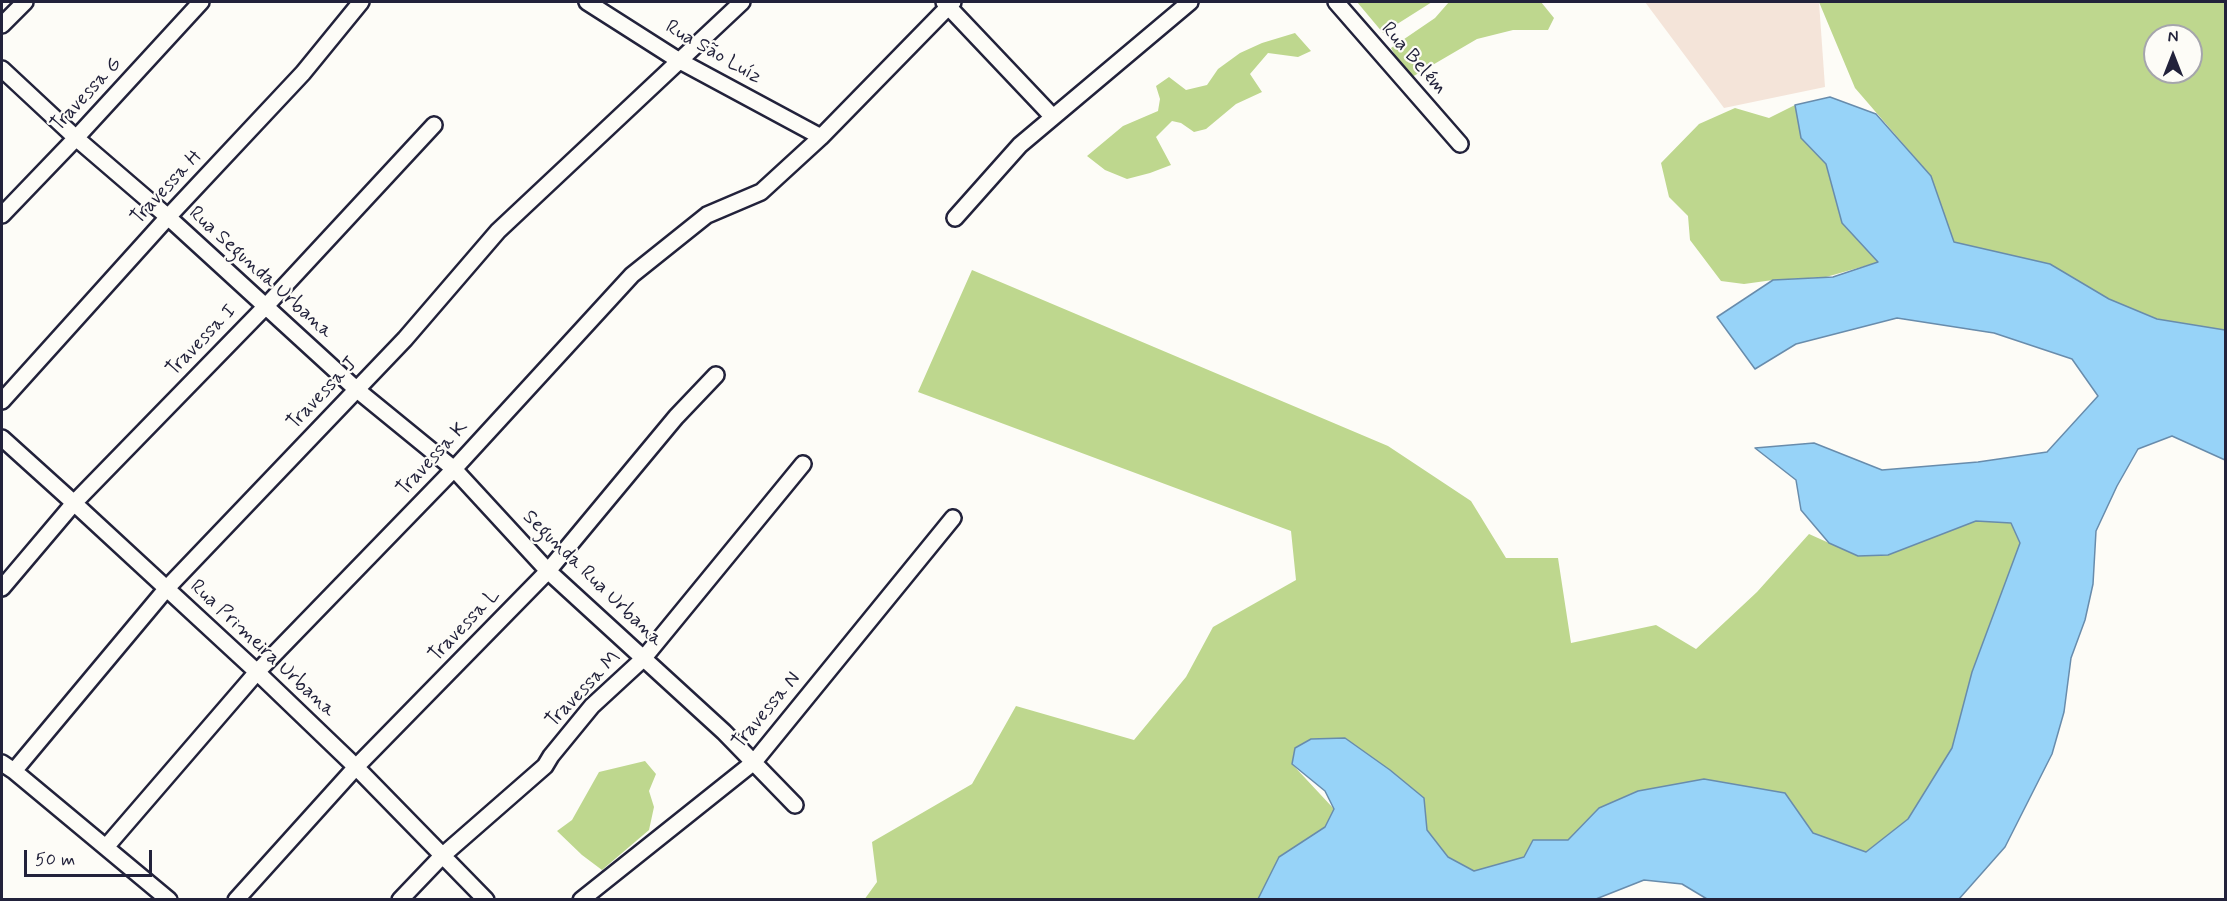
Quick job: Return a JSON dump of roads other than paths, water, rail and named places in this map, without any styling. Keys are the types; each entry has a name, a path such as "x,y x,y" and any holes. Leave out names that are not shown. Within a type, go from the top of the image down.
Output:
{"street":[{"path":"2,25 25,2"},
{"name":"Travessa G","path":"2,215 201,2"},
{"name":"Travessa H","path":"2,401 168,217 303,73 361,2"},
{"name":"Rua São Luíz","path":"587,2 678,60 821,137"},
{"name":"Travessa J","path":"8,767 167,588 405,339 498,231 742,2"},
{"path":"955,218 1020,145 1190,2"},
{"name":"Rua Belém","path":"1336,2 1460,144"},
{"path":"948,3 1052,116"},
{"name":"Travessa K","path":"106,847 257,672 454,469 632,275 707,215 761,192 821,137 948,3"},
{"name":"Rua Segunda Urbana","path":"2,69 356,389"},
{"name":"Travessa I","path":"2,588 74,502 266,306 434,125"},
{"name":"Travessa L","path":"236,900 356,767 548,571 676,417 717,375"},
{"name":"Segunda Rua Urbana","path":"356,389 454,469 548,571 754,762 795,805"},
{"name":"Rua Primeira Urbana","path":"2,438 257,672 356,767 486,900"},
{"name":"Travessa M","path":"400,900 442,856 546,766 551,756 592,706 643,659 803,464"},
{"name":"Travessa N","path":"581,900 754,762 953,518"},
{"path":"8,767 169,900"}],"water":[{"path":"1830,97 1876,114 1931,176 1954,242 2050,264 2109,299 2157,319 2225,330 2225,460 2172,436 2138,449 2117,486 2096,531 2093,584 2085,620 2071,658 2064,712 2052,754 2005,847 1959,899 1707,899 1682,884 1644,880 1596,899 1258,899 1279,857 1325,827 1334,809 1325,791 1292,764 1295,748 1311,739 1345,738 1390,770 1424,798 1427,830 1448,857 1474,871 1524,857 1533,840 1568,840 1599,808 1638,791 1704,779 1785,793 1813,833 1866,852 1908,819 1952,748 1972,672 2020,543 2011,523 1976,521 1888,555 1858,556 1829,543 1801,510 1796,480 1755,448 1814,443 1882,470 1978,462 2047,452 2098,396 2072,359 1994,333 1897,318 1796,344 1755,369 1717,317 1773,280 1833,277 1878,262 1842,223 1826,164 1801,138 1795,105"}]}
